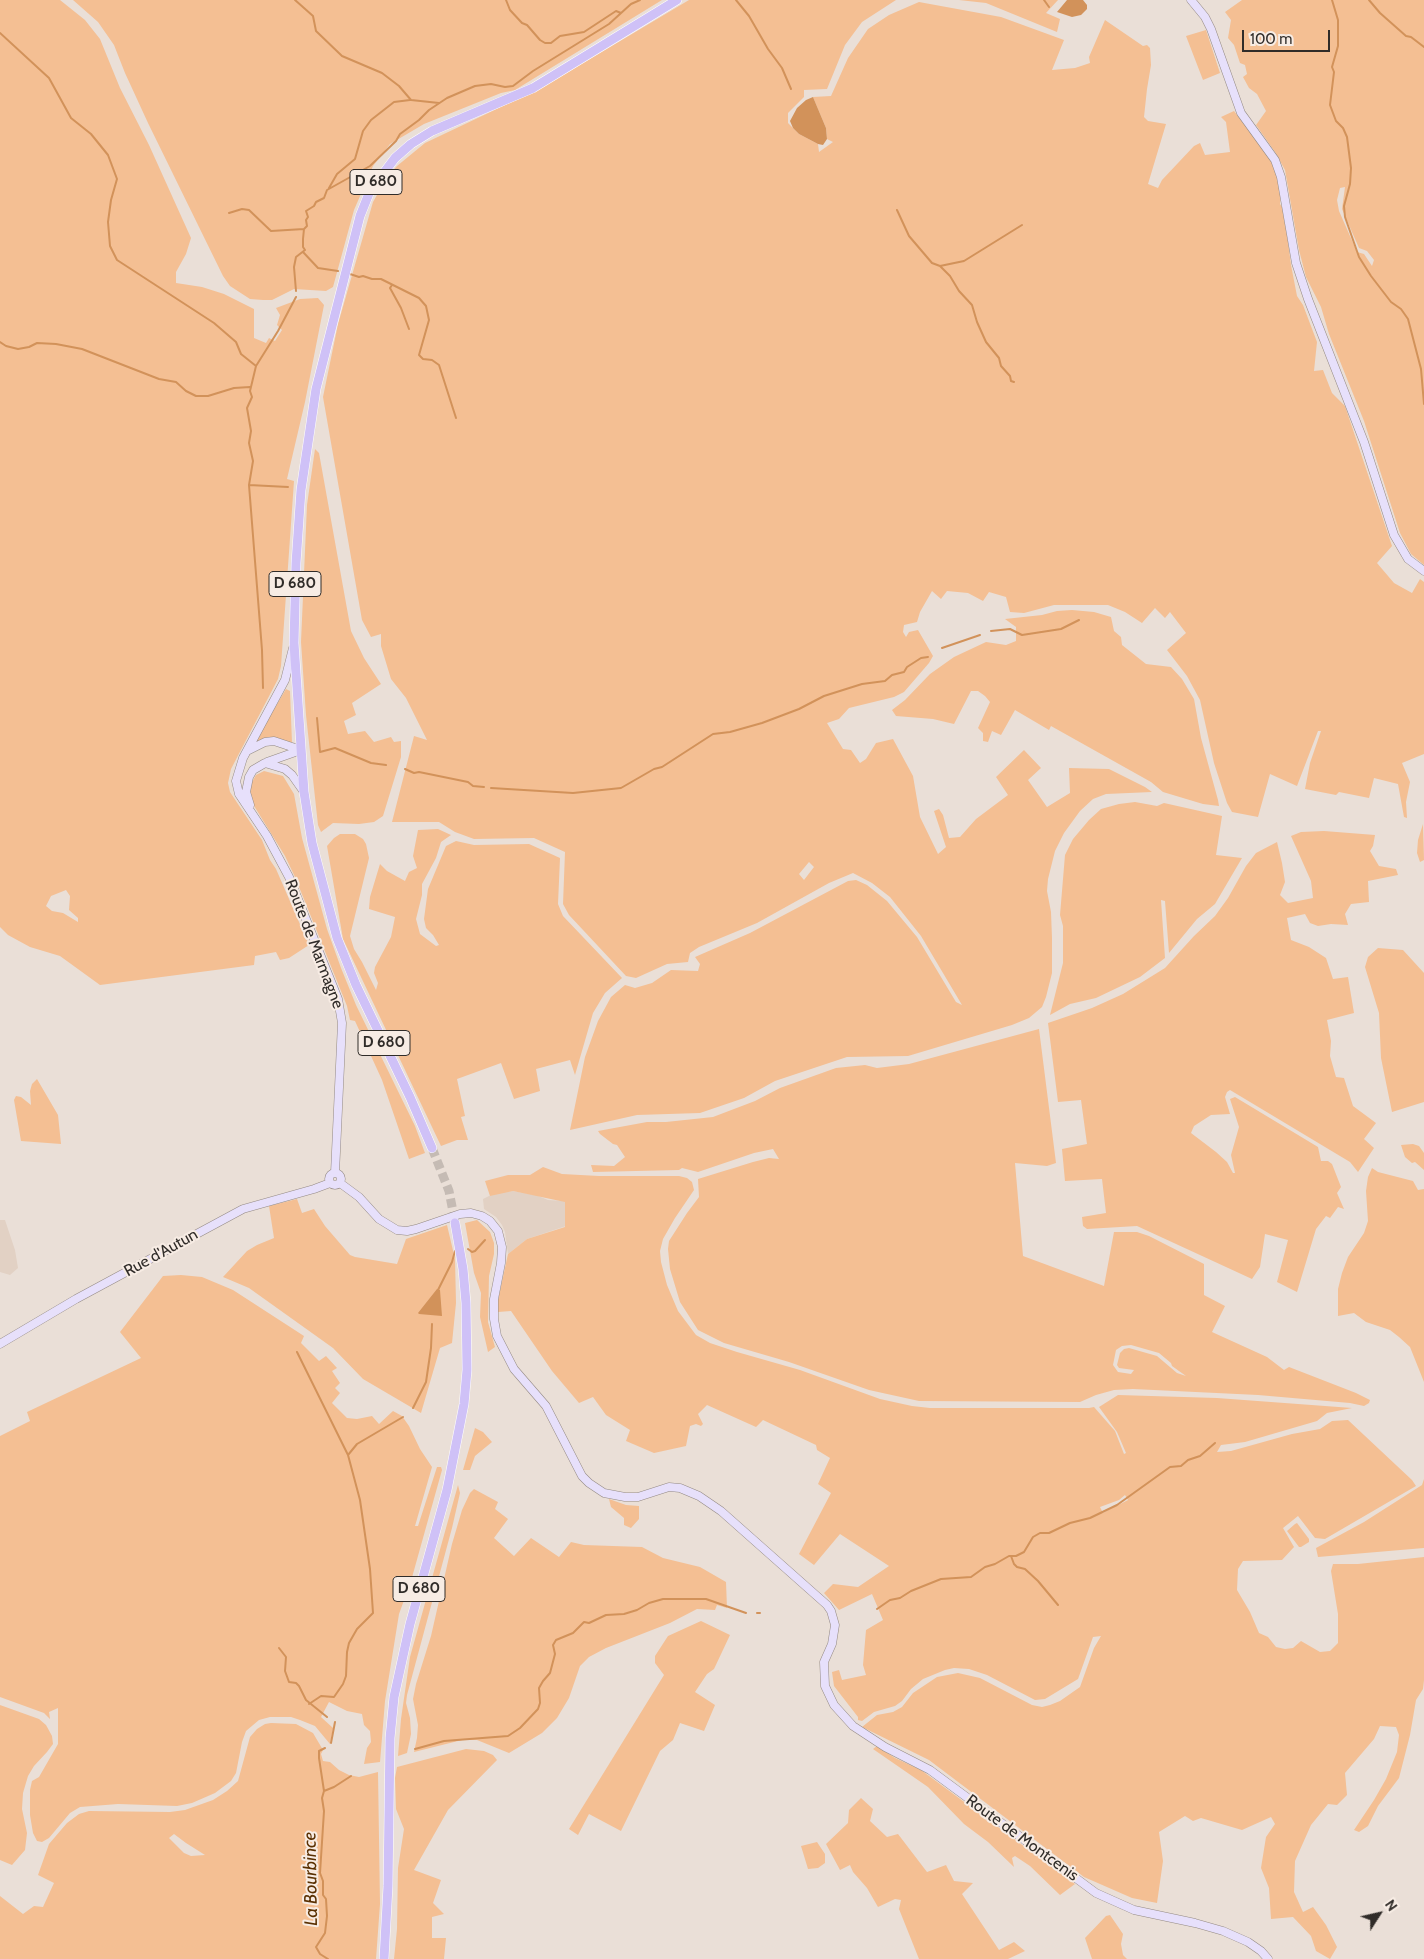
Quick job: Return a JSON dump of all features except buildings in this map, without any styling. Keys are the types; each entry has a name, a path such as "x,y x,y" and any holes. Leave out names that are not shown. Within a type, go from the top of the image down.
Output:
{"main road":[{"name":"D 680","path":"432,1148 410,1097 356,985 337,938 312,843 304,792 294,643 296,563 301,490 315,398 360,216 370,191 395,158 411,144 432,131 533,88 677,0"},
{"path":"1191,0 1205,17 1211,29 1241,114 1275,160 1282,177 1290,231 1302,282 1364,442 1400,548 1408,559 1424,571"},
{"name":"Route de Marmagne","path":"294,643 285,680 246,751 238,769 236,781 239,794 267,836 289,876 329,975 339,1006 342,1023 335,1173"},
{"path":"246,751 265,742 274,742 301,750"},
{"name":"Route de Marmagne","path":"252,814 246,792 246,784 254,770 265,763 301,750"},
{"path":"265,763 285,769 292,775 304,792"},
{"path":"335,1173 340,1175 340,1183 335,1185 330,1183 330,1175 335,1173"},
{"name":"Rue d'Autun","path":"0,1344 76,1299 243,1209 330,1183"},
{"name":"Route de Montcenis","path":"340,1183 359,1197 379,1219 396,1230 407,1231 416,1229 460,1214 471,1213 482,1216 490,1221 498,1231 502,1247 494,1298 494,1319 497,1336 514,1369 546,1406 582,1476 596,1488 625,1498 638,1497 669,1487 692,1492 711,1503 827,1605 835,1625 824,1674 827,1692 834,1705 854,1726 885,1748 930,1770 1096,1893 1134,1910 1223,1930 1248,1942 1261,1951 1268,1959"},
{"name":"D 680","path":"384,1959 388,1886 390,1738 394,1697 410,1624 447,1490 464,1404 467,1370 466,1303 456,1222"}],"shaded area":[{"path":"0,0 60,0 85,20 100,39 120,88 149,145 191,238 186,254 176,272 176,283 202,287 224,294 254,309 254,338 266,343 269,338 275,341 282,330 277,325 280,315 276,308 300,299 318,298 324,305 305,402 287,479 294,481 281,666 278,679 231,769 228,783 230,792 262,840 309,945 289,958 280,960 276,952 255,956 254,965 100,985 60,956 30,947 8,935 0,927","holes":["66,890 70,896 69,910 78,918 78,922 63,913 52,911 46,906 51,896"]},
{"path":"73,0 662,0 515,90 501,93 424,124 390,144 373,166 354,210 333,287 326,291 294,289 272,300 263,300 250,299 230,286 223,276 148,123 114,45 98,22"},
{"path":"689,0 896,0 862,22 845,45 827,89 804,90 804,97 788,113 788,123 799,134 818,144 819,152 833,142 827,139 826,128 813,97 831,96 848,58 868,29 889,15 919,2 1001,17 1064,40 1052,70 1075,68 1090,63 1089,57 1105,20 1143,46 1147,45 1150,48 1151,65 1144,117 1148,121 1166,124 1148,184 1158,188 1162,180 1194,146 1200,143 1205,155 1230,152 1226,122 1221,117 1234,111 1265,151 1274,166 1281,191 1280,204 1284,210 1297,296 1303,305 1317,342 1314,371 1323,370 1332,393 1345,406 1392,546 1377,563 1394,583 1412,593 1420,579 1424,582 1424,754 1402,763 1410,782 1406,802 1407,818 1404,817 1398,784 1374,778 1369,798 1339,792 1336,795 1305,789 1310,763 1321,731 1318,731 1297,786 1270,774 1258,817 1232,812 1227,803 1214,763 1200,700 1187,676 1167,650 1186,633 1170,612 1165,618 1155,608 1142,623 1125,612 1108,605 1054,605 1024,613 1010,612 1006,597 989,592 983,601 968,593 947,591 941,599 932,591 920,612 917,622 904,625 903,632 906,637 909,632 918,630 933,656 929,663 904,692 894,697 849,708 839,719 827,723 843,749 851,750 860,763 866,759 876,743 893,739 913,776 920,817 938,854 946,847 934,811 939,809 943,815 949,838 960,837 976,819 1008,795 996,777 1024,750 1041,768 1028,780 1047,807 1070,793 1069,768 1109,769 1152,792 1106,794 1093,799 1080,811 1064,833 1055,851 1048,879 1047,891 1051,912 1052,973 1042,1007 1029,1018 1012,1025 908,1056 847,1057 775,1081 744,1098 700,1113 637,1115 570,1130 585,1057 598,1021 611,997 625,985 635,988 652,983 671,970 698,971 700,964 695,957 750,933 848,881 856,880 867,885 887,901 917,937 956,1002 962,1005 921,936 890,897 872,883 853,873 829,883 757,923 699,947 690,953 688,962 667,964 636,978 626,976 569,915 563,904 565,852 534,838 474,839 455,832 439,822 392,822 414,736 427,740 406,698 391,679 381,646 381,634 371,637 362,620 323,397 338,324 373,202 386,179 397,166 425,143 543,87","holes":["809,862 814,867 804,880 799,874"]},
{"path":"959,0 1058,0 1046,13 1060,19 1057,32 986,3"},
{"path":"1067,0 1083,0 1087,5 1087,9 1081,15 1072,17 1057,12"},
{"path":"1242,0 1424,0 1424,565 1411,554 1400,533 1364,421 1329,334 1321,307 1306,277 1299,250 1285,170 1256,125 1266,111 1257,94 1249,88 1243,77 1247,74 1245,65 1240,63 1234,45 1228,38 1231,20 1225,12","holes":["1345,187 1342,209 1359,248 1367,251 1374,260 1372,266 1364,254 1357,252 1339,211 1337,200 1340,188"]},
{"path":"1206,30 1220,73 1203,80 1186,36"},
{"path":"813,97 826,128 827,139 823,145 799,134 793,128 790,121 797,108"},
{"path":"315,449 319,453 351,631 364,658 381,684 352,703 356,715 344,721 348,734 365,731 374,742 391,737 394,742 401,741 401,757 383,816 374,822 359,824 333,823 321,832 318,825 306,715 301,642 307,505"},
{"path":"1072,610 1094,612 1111,617 1114,631 1121,637 1122,645 1146,664 1171,667 1182,679 1194,699 1201,738 1219,806 1203,804 1163,792 1151,782 1051,726 1049,730 1015,710 1001,735 992,731 988,742 983,741 983,733 978,728 990,702 978,691 971,691 954,724 933,719 896,716 892,710 905,700 930,674 954,657 986,642 1006,645 1016,641 1016,627 1005,619"},
{"path":"286,689 290,691 292,743 267,738 254,743"},
{"path":"264,771 283,776 294,794 302,838 327,929 341,968 356,1005 415,1126 425,1153 409,1159 382,1080 355,1021 350,1020 347,1006 295,877 285,856 251,801 249,794 252,782 256,775"},
{"path":"1135,802 1157,806 1164,803 1222,816 1216,855 1242,858 1215,904 1197,919 1169,953 1165,901 1161,900 1165,958 1140,977 1096,998 1070,1004 1050,1015 1063,963 1063,926 1060,915 1065,855 1073,839 1101,809"},
{"path":"1423,824 1424,860 1420,862 1417,853 1418,840"},
{"path":"438,829 451,835 441,842 436,858 422,884 422,895 416,919 420,934 436,946 439,945 426,928 424,919 428,889 446,846 456,841 474,845 529,844 560,858 558,904 563,916 622,978 605,993 593,1013 575,1075 570,1060 536,1069 540,1091 514,1099 501,1063 457,1079 465,1116 461,1117 468,1140 457,1140 441,1146 343,939 327,846 340,834 355,834 363,839 366,844 369,858 350,936 354,949 376,990 378,983 374,973 375,967 391,937 395,917 369,909 370,897 380,864 387,871 405,881 409,872 417,868 413,856 418,830"},
{"path":"1324,831 1375,835 1370,851 1379,866 1396,869 1398,875 1368,881 1369,902 1351,904 1345,914 1348,925 1331,924 1318,926 1310,923 1305,914 1287,918 1291,940 1309,947 1326,958 1333,979 1348,977 1354,1013 1327,1020 1331,1041 1330,1056 1336,1077 1344,1078 1353,1106 1376,1123 1364,1139 1374,1148 1358,1172 1350,1162 1230,1090 1225,1097 1230,1114 1211,1115 1194,1126 1191,1133 1227,1162 1233,1173 1235,1173 1231,1155 1239,1127 1230,1099 1235,1097 1318,1147 1321,1161 1328,1161 1332,1164 1341,1187 1337,1193 1344,1209 1338,1207 1330,1218 1326,1216 1316,1229 1297,1292 1277,1282 1288,1240 1265,1234 1260,1267 1252,1279 1137,1226 1087,1229 1083,1226 1082,1217 1106,1213 1102,1179 1065,1181 1062,1149 1087,1144 1081,1100 1058,1102 1048,1023 1092,1008 1123,994 1165,968 1215,916 1256,853 1277,842 1285,882 1280,895 1288,903 1313,898 1311,881 1291,836 1301,832"},
{"path":"1378,948 1403,950 1424,973 1424,1102 1392,1112 1381,1058 1379,1013 1365,967 1368,957"},
{"path":"1039,1029 1056,1163 1047,1166 1015,1163 1023,1256 1104,1286 1114,1232 1137,1232 1149,1236 1204,1264 1204,1295 1225,1306 1212,1332 1267,1357 1284,1370 1289,1367 1356,1393 1370,1400 1369,1403 1364,1406 1350,1403 1258,1395 1133,1389 1114,1390 1080,1402 919,1401 869,1390 789,1362 724,1343 698,1330 680,1302 670,1269 668,1249 669,1241 699,1197 698,1179 769,1158 779,1159 773,1149 754,1153 698,1172 682,1168 679,1170 593,1172 591,1165 614,1166 625,1157 617,1145 613,1144 598,1131 647,1122 713,1117 755,1101 780,1088 836,1068 865,1065 877,1068 909,1064","holes":["1131,1345 1159,1353 1186,1376 1177,1373 1157,1356 1129,1348 1124,1349 1120,1353 1117,1365 1119,1368 1134,1370 1131,1374 1118,1372 1113,1365 1116,1350 1122,1346"]},
{"path":"37,1079 58,1115 61,1144 21,1141 14,1100 16,1096 21,1097 31,1105 30,1091 32,1084"},
{"path":"1413,1144 1419,1146 1424,1153 1424,1170 1415,1162 1412,1163 1405,1157 1401,1145"},
{"path":"543,1167 562,1174 679,1176 687,1178 692,1182 694,1190 663,1239 660,1251 667,1285 678,1311 696,1335 710,1343 800,1370 880,1399 930,1408 1094,1407 1115,1431 1124,1454 1126,1453 1117,1432 1099,1407 1118,1395 1217,1398 1352,1408 1327,1413 1317,1421 1245,1442 1221,1445 1217,1452 1231,1451 1292,1434 1320,1429 1332,1421 1348,1420 1412,1480 1416,1486 1325,1539 1315,1538 1298,1516 1283,1528 1294,1547 1282,1560 1243,1561 1238,1569 1237,1590 1250,1612 1259,1633 1268,1637 1276,1647 1293,1648 1301,1641 1320,1652 1330,1651 1338,1643 1338,1614 1331,1571 1333,1564 1358,1564 1424,1557 1423,1689 1416,1700 1410,1735 1399,1778 1378,1806 1368,1826 1359,1832 1354,1830 1386,1779 1397,1752 1399,1735 1396,1727 1380,1726 1374,1739 1345,1773 1347,1795 1337,1805 1328,1804 1311,1825 1295,1861 1294,1892 1303,1912 1313,1907 1326,1925 1337,1947 1330,1959 1316,1951 1311,1936 1293,1917 1271,1919 1269,1888 1261,1868 1266,1837 1275,1824 1271,1817 1242,1830 1201,1818 1193,1821 1185,1816 1159,1832 1163,1861 1157,1903 1132,1898 1084,1877 929,1760 862,1727 877,1715 893,1712 902,1707 913,1693 937,1677 958,1673 980,1678 1032,1705 1042,1707 1050,1705 1060,1701 1080,1687 1094,1648 1101,1636 1093,1637 1078,1679 1045,1699 1035,1700 987,1675 969,1669 954,1668 923,1679 895,1706 874,1712 862,1721 858,1720 858,1717 834,1686 832,1672 839,1670 842,1680 866,1675 863,1665 866,1630 883,1620 872,1594 839,1610 824,1593 833,1584 858,1587 889,1566 840,1534 814,1565 799,1554 831,1493 818,1484 830,1458 817,1450 816,1445 763,1420 756,1427 707,1405 698,1414 703,1424 701,1426 696,1424 690,1426 686,1446 654,1453 626,1441 630,1430 606,1415 593,1397 579,1403 552,1371 511,1311 498,1312 498,1300 508,1254 527,1239 565,1227 565,1202 513,1191 490,1196 485,1181 508,1175 530,1175","holes":["1125,1495 1128,1500 1103,1513 1100,1507 1119,1500"]},
{"path":"1372,1168 1378,1172 1413,1181 1418,1190 1424,1189 1424,1382 1410,1347 1390,1330 1366,1322 1354,1313 1338,1316 1338,1289 1342,1273 1348,1257 1364,1233 1368,1221 1366,1191 1368,1177"},
{"path":"513,1191 536,1195 548,1200 565,1201 566,1226 527,1239 508,1254 505,1232 502,1225 496,1217 484,1209 483,1199 495,1193"},
{"path":"297,1199 302,1213 314,1209 325,1226 350,1255 355,1257 397,1264 406,1239 447,1225 455,1259 456,1303 452,1343 440,1348 421,1413 363,1379 333,1348 249,1288 223,1277 247,1251 274,1238 269,1206"},
{"path":"0,1220 5,1220 15,1250 18,1268 10,1275 0,1272"},
{"path":"477,1220 490,1232 494,1243 494,1254 489,1276 488,1322 495,1347 488,1352 480,1317 481,1293 474,1273 465,1223"},
{"path":"163,1276 202,1277 233,1290 304,1336 301,1343 319,1361 326,1356 337,1368 332,1371 340,1383 335,1388 340,1393 332,1403 347,1418 357,1419 372,1416 379,1424 393,1411 402,1416 432,1467 415,1526 418,1526 437,1467 441,1467 442,1470 411,1581 399,1614 385,1701 380,1762 364,1764 367,1748 371,1742 370,1731 364,1725 362,1714 347,1711 329,1702 321,1717 333,1728 330,1744 315,1726 300,1720 291,1717 270,1717 259,1720 246,1731 236,1773 231,1781 215,1793 192,1803 177,1806 118,1804 80,1807 70,1813 49,1838 42,1842 37,1841 33,1833 30,1815 30,1790 32,1781 39,1777 58,1744 58,1708 49,1712 50,1719 44,1713 0,1697 0,1436 30,1421 27,1412 141,1358 120,1332"},
{"path":"437,1289 440,1290 442,1316 419,1314 418,1313"},
{"path":"475,1428 483,1432 492,1442 475,1456 470,1470 463,1470"},
{"path":"1424,1479 1424,1548 1318,1557 1316,1548 1364,1522 1422,1485"},
{"path":"458,1485 460,1493 452,1528 407,1695 406,1703 410,1718 411,1734 407,1753 398,1756 410,1657"},
{"path":"474,1489 498,1502 495,1509 508,1519 494,1538 514,1556 531,1538 559,1557 571,1542 584,1545 642,1547 663,1558 700,1567 726,1582 727,1608 717,1605 715,1610 697,1609 670,1623 606,1648 589,1657 580,1666 569,1698 557,1718 542,1733 509,1753 477,1740 462,1740 414,1752 418,1725 413,1699 416,1684 431,1636 452,1544 462,1510"},
{"path":"609,1499 626,1505 639,1506 639,1519 631,1528 624,1525 624,1518 611,1507"},
{"path":"1297,1523 1309,1539 1309,1542 1301,1547 1299,1547 1287,1531"},
{"path":"701,1621 730,1635 714,1669 707,1674 695,1692 715,1705 704,1731 680,1723 673,1740 660,1751 621,1831 589,1814 578,1835 569,1829 664,1675 655,1663 655,1656 668,1636"},
{"path":"0,1705 39,1719 46,1725 52,1736 53,1744 28,1776 23,1793 22,1809 27,1833 25,1850 12,1865 0,1860"},
{"path":"265,1724 296,1724 313,1733 323,1750 321,1754 323,1761 330,1762 339,1770 349,1775 359,1777 378,1772 380,1904 376,1959 0,1959 0,1896 23,1914 34,1906 43,1907 54,1883 38,1875 49,1844 67,1823 79,1814 89,1811 170,1812 185,1810 213,1800 238,1781 250,1737","holes":["174,1834 205,1855 191,1856 184,1853 169,1838"]},
{"path":"877,1746 895,1758 921,1770 1075,1884 1060,1895 1030,1866 1015,1856 1012,1858 1014,1867 988,1842 964,1824 928,1787 873,1749"},
{"path":"466,1749 484,1751 493,1755 497,1760 448,1810 414,1870 441,1880 433,1903 444,1914 432,1917 432,1938 446,1938 444,1959 394,1959 397,1929 398,1868 404,1829 396,1809 395,1778 397,1767"},
{"path":"861,1798 873,1809 870,1821 887,1837 898,1834 927,1872 946,1865 954,1881 973,1883 962,1894 999,1950 1014,1942 1025,1951 1008,1959 919,1959 899,1909 901,1900 895,1899 878,1907 850,1865 840,1870 826,1844 848,1823 849,1810"},
{"path":"817,1842 825,1854 825,1863 818,1868 808,1869 801,1846"},
{"path":"1110,1915 1123,1934 1121,1944 1123,1955 1127,1959 1092,1959 1085,1938 1106,1916"}],"waterway":[{"path":"295,0 313,16 316,31 342,56 382,73 399,86 411,100 439,103"},
{"path":"506,0 510,10 545,43 551,43 560,36 584,32 616,11 621,13"},
{"path":"296,291 294,267 296,257 305,250 303,239 308,217 306,211 324,198 327,190 370,166 396,141 400,134 447,98 475,86 491,84 505,87 513,86 533,71 609,24 631,4 640,0"},
{"path":"736,0 749,16 768,49 782,68 791,89"},
{"path":"1044,0 1049,7"},
{"path":"1332,0 1338,20 1338,46 1332,67 1334,72 1330,105 1336,121 1343,128 1347,137 1351,168 1350,184 1344,206 1345,217 1359,257 1391,302 1401,309 1408,319 1421,369 1424,404"},
{"path":"1369,0 1380,13 1406,36 1411,37 1424,47"},
{"path":"0,33 49,78 71,118 91,134 108,155 117,179 111,200 108,222 110,246 117,260 214,323 236,342 241,354 256,366"},
{"path":"329,188 337,174 355,159 363,131 371,120 394,102 410,100"},
{"path":"229,213 242,209 249,210 271,231 304,229"},
{"path":"897,210 909,236 932,263 940,266 964,261 1022,225"},
{"path":"303,252 318,268 338,271"},
{"path":"940,266 972,305 986,342 999,358 1001,366 1010,376 1011,381 1014,382"},
{"path":"350,274 359,277 381,279 419,298 426,306 429,320 419,355 423,359 432,360 439,365 456,418"},
{"path":"392,285 390,288 401,308 409,329"},
{"path":"263,688 262,650 249,485 253,461 249,443 251,431 247,408 252,397 250,391 256,366 296,297"},
{"path":"0,342 6,346 18,349 37,343 56,344 82,349 159,379 176,382 186,391 196,396 208,396 234,388 250,387"},
{"path":"249,485 288,487"},
{"path":"991,631 1010,629 1022,635 1061,629 1079,620"},
{"path":"942,648 980,635"},
{"path":"491,788 573,793 621,788 654,769 662,767 713,734 730,732 762,723 799,709 824,696 862,684 885,681 892,675 904,672 907,667 921,658 928,657"},
{"path":"317,718 320,752 335,748 371,763 386,765"},
{"path":"405,769 414,773 419,772 484,787"},
{"path":"468,1249 472,1252 475,1251 485,1240"},
{"path":"438,1290 452,1262 455,1251"},
{"path":"413,1408 426,1382 432,1324"},
{"path":"297,1352 348,1455 360,1500 370,1569 373,1613 357,1629 349,1643 346,1676 334,1697 321,1696 309,1704"},
{"path":"348,1455 357,1444 403,1417"},
{"path":"877,1609 890,1600 900,1598 911,1591 941,1579 971,1577 985,1567 1009,1556 1016,1556 1024,1552 1033,1537 1040,1533 1049,1533 1070,1523 1090,1518 1117,1505 1170,1467 1181,1466 1188,1460 1200,1456 1215,1443"},
{"path":"1011,1556 1014,1564 1025,1569 1038,1581 1058,1605"},
{"path":"415,1749 444,1741 508,1736 520,1728 538,1709 540,1703 539,1688 550,1673 555,1654 553,1645 556,1640 573,1633 584,1622 589,1623 606,1615 624,1614 663,1599 706,1599 746,1613"},
{"path":"279,1648 286,1657 285,1671 289,1682 296,1683 306,1700 327,1717"},
{"path":"331,1743 335,1722"},
{"name":"La Bourbince","path":"325,1748 319,1751 324,1791 322,1798 324,1811 320,1873 323,1881 323,1895 326,1899 327,1916 325,1933 316,1947 320,1954 328,1959"},
{"path":"324,1791 351,1776"}],"tunnel":[{"path":"432,1148 449,1191 455,1222"}]}
